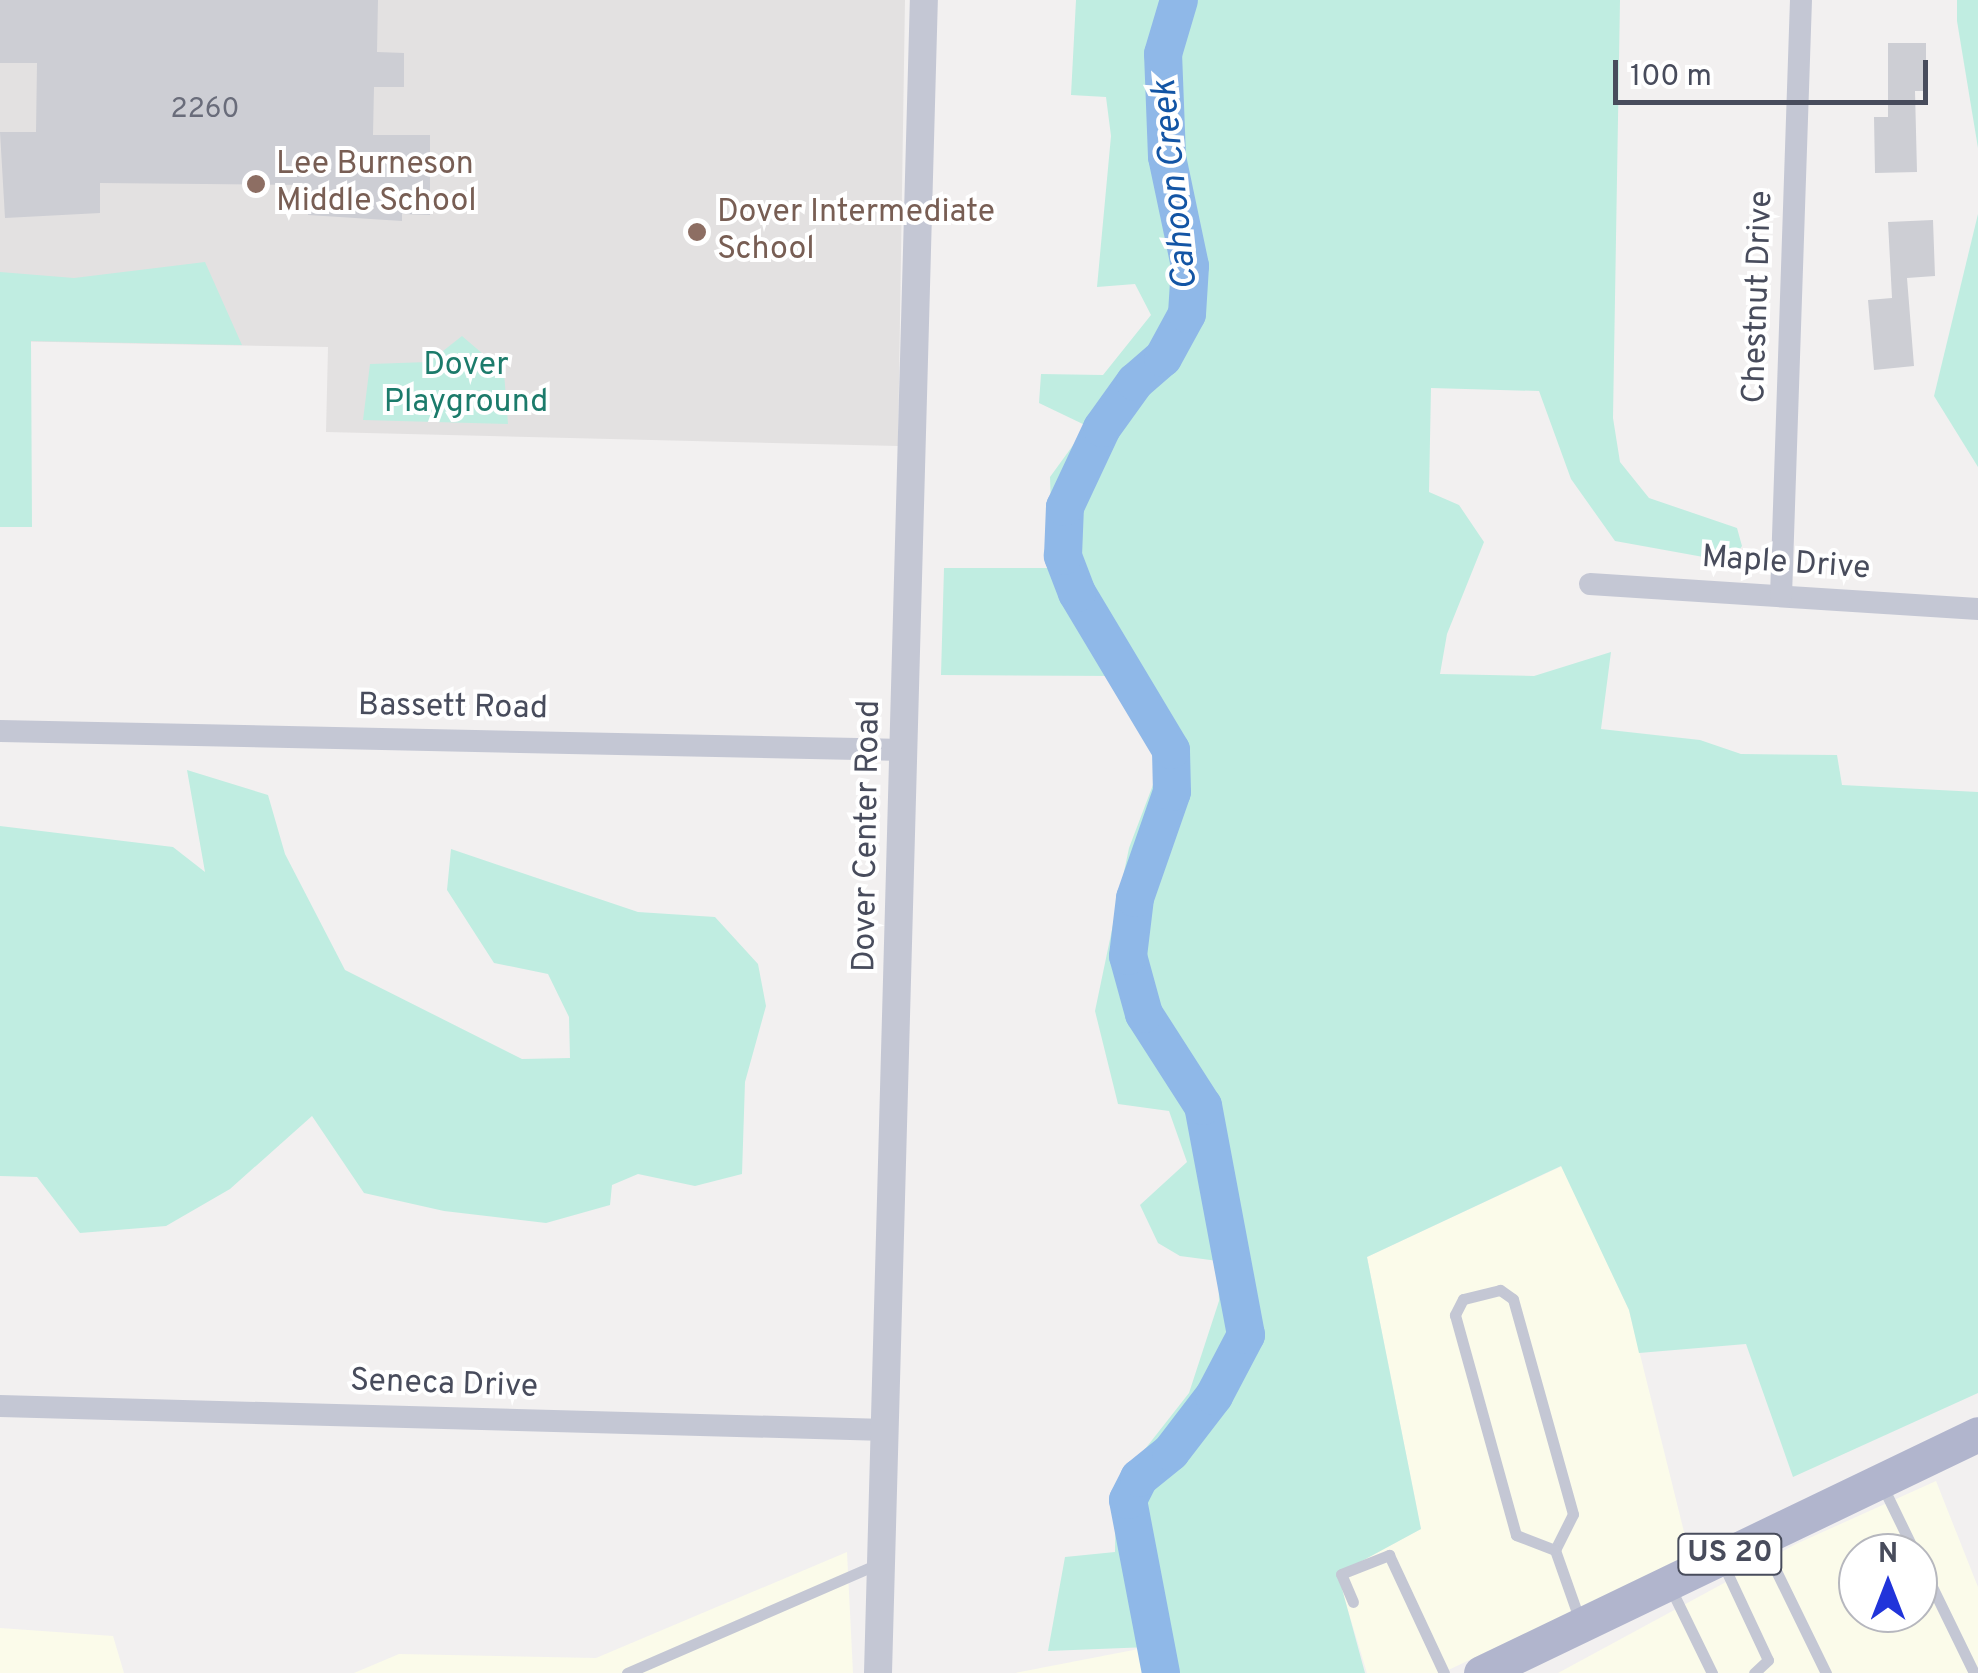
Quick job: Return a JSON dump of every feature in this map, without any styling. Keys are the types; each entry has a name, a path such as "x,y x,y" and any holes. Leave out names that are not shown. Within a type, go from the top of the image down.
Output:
{"main road":[{"name":"US 20","path":"1481,1673 1978,1434"}],"street":[{"name":"Dover Center Road","path":"878,1673 924,0"},
{"name":"Chestnut Drive","path":"1781,596 1801,0"},
{"name":"Maple Drive","path":"1590,584 1978,609"},
{"name":"Bassett Road","path":"0,730 905,750"},
{"name":"Seneca Drive","path":"0,1406 886,1430"}],"lane":[{"path":"1555,1550 1516,1535 1455,1315 1463,1299 1500,1290 1513,1298 1573,1514 1555,1550 1581,1625"},
{"path":"1880,1481 1906,1533"},
{"path":"1760,1539 1826,1673"},
{"path":"1353,1602 1341,1574 1389,1554 1444,1673"},
{"path":"1720,1558 1768,1660 1754,1673"},
{"path":"626,1673 882,1562"},
{"path":"1668,1583 1712,1673"},
{"path":"1938,1599 1974,1673"}],"shaded area":[{"path":"0,0 905,0 898,446 326,432 328,347 0,341"},
{"path":"1562,1166 1629,1310 1690,1556 1442,1673 1367,1673 1337,1574 1421,1529 1367,1257"},
{"path":"1936,1481 1978,1587 1978,1673 1558,1673 1796,1544"},
{"path":"847,1552 853,1673 354,1673 399,1654 596,1658"},
{"path":"0,1628 113,1636 124,1673 0,1673"},
{"path":"1149,1647 1152,1673 1015,1673"}],"green space":[{"path":"1076,0 1620,0 1613,418 1620,462 1649,498 1737,528 1742,546 1731,562 1615,541 1571,479 1539,391 1431,388 1429,492 1459,505 1484,542 1447,634 1440,674 1534,676 1611,652 1601,729 1700,740 1741,754 1837,755 1842,785 1978,792 1978,1393 1793,1477 1746,1344 1639,1353 1629,1310 1561,1166 1367,1257 1421,1529 1338,1574 1365,1673 1154,1673 1149,1647 1048,1651 1065,1557 1115,1552 1116,1486 1189,1393 1219,1301 1218,1261 1180,1256 1158,1243 1140,1205 1187,1162 1169,1111 1118,1104 1095,1011 1129,848 1159,769 1117,676 941,675 944,568 1053,568 1050,477 1087,426 1039,403 1041,374 1103,375 1151,315 1135,284 1097,287 1111,136 1106,97 1071,95"},
{"path":"1957,0 1978,0 1978,148 1957,21"},
{"path":"1978,214 1978,467 1934,396"},
{"path":"205,262 242,345 31,341 32,527 0,527 0,272 74,278"},
{"name":"Dover Playground","path":"462,336 504,372 508,424 363,420 370,364 429,362"},
{"path":"187,770 268,795 285,854 345,970 522,1059 570,1058 569,1017 548,974 494,963 447,890 451,849 638,912 715,917 758,964 766,1006 745,1082 742,1174 695,1186 638,1174 612,1185 610,1205 546,1223 444,1211 364,1193 312,1116 230,1189 166,1226 80,1233 37,1177 0,1176 0,826 173,847 205,872"}],"building":[{"path":"0,0 378,0 377,52 404,53 404,87 374,87 373,135 430,135 430,215 402,214 402,221 308,215 308,185 100,183 100,213 5,218 0,132 36,132 37,63 0,63"},
{"path":"1888,43 1926,43 1926,91 1915,91 1917,172 1875,173 1874,117 1888,117"},
{"path":"1933,220 1935,276 1907,278 1914,366 1874,370 1868,300 1892,298 1888,222"}],"waterway":[{"name":"Cahoon Creek","path":"1161,1673 1128,1500 1139,1478 1171,1452 1214,1396 1246,1335 1203,1106 1144,1014 1128,956 1135,898 1172,792 1171,750 1077,593 1063,556 1065,507 1102,428 1135,382 1163,358 1187,314 1190,266 1167,157 1163,54 1179,0"}],"place":[{"name":"Lee Burneson Middle School","path":"256,184"},
{"name":"Dover Intermediate School","path":"697,232"}]}
